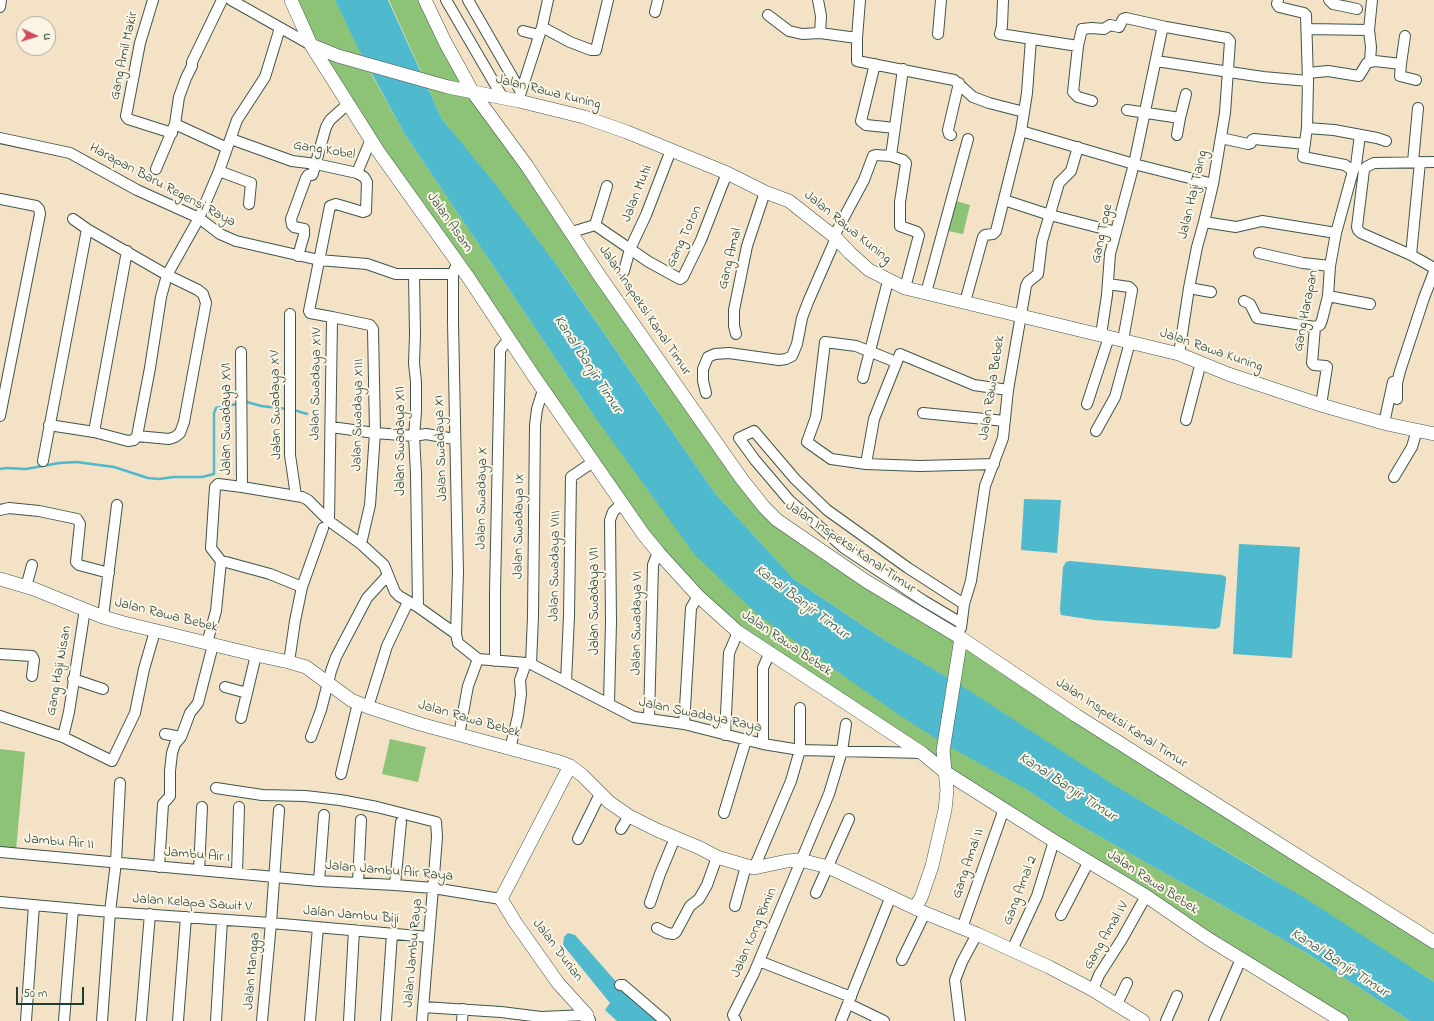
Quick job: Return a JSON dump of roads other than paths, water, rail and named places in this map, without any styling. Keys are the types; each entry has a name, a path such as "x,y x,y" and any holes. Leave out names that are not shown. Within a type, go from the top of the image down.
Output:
{"street":[{"path":"0,7 2,0"},
{"name":"Gang Amil Makir","path":"153,0 140,43 126,116 128,119 174,128"},
{"path":"156,169 174,128 179,97 192,66 192,62 222,0"},
{"name":"Jalan Rawa Kuning","path":"231,0 311,45 338,56 448,87 503,98 520,96 596,121 727,173 765,192 789,201 835,237 869,270 888,281 905,288 1179,354 1228,374 1321,405 1384,423 1434,434"},
{"name":"Jalan Asam","path":"291,0 311,45 455,268 509,339 591,460"},
{"name":"Jalan Inspeksi Kanal Timur","path":"425,0 445,42 472,91 527,166 599,275 681,394 744,483 764,508 792,532 866,581 960,638 1078,716 1434,942"},
{"path":"446,0 503,98"},
{"path":"468,0 520,96"},
{"path":"520,96 541,31 548,0"},
{"path":"522,31 541,31 591,50 596,50 608,0"},
{"path":"655,12 658,0"},
{"path":"818,0 821,16 820,33"},
{"path":"860,0 857,38 858,61 949,79 959,84 973,97 989,103 1024,112"},
{"path":"938,34 941,0"},
{"path":"1003,0 1002,26 1000,34 1031,40 1078,46"},
{"path":"1278,0 1277,4 1279,7 1305,14 1307,29 1308,77 1307,128 1303,157 1344,165 1353,171"},
{"path":"1329,0 1333,4 1357,10"},
{"path":"1156,61 1263,77 1308,77 1328,71 1359,76 1367,63 1370,61 1371,47 1369,30 1372,0"},
{"path":"768,15 789,31 802,34 820,33 857,38"},
{"path":"1092,101 1078,97 1073,92 1078,46 1083,28 1104,30 1110,25 1119,26 1124,19 1166,27"},
{"name":"Jalan Haji Taing","path":"1166,27 1227,38 1230,41 1229,73 1221,138 1213,184 1197,247 1189,288 1179,354"},
{"name":"Gang Toge","path":"1087,404 1105,336 1110,254 1134,164 1162,30 1166,27"},
{"path":"50,425 94,432 128,441 134,440 137,436 150,368 161,297 167,275 199,218 219,171 237,120 265,77 280,28"},
{"path":"1307,29 1369,30"},
{"path":"1405,36 1400,76 1416,80"},
{"path":"966,302 983,237 985,235 993,234 996,231 1004,200 1021,131 1027,93 1031,40"},
{"path":"1370,61 1401,64"},
{"path":"875,64 861,121 866,125 895,128"},
{"path":"891,156 903,69"},
{"path":"951,135 949,134 948,130 959,84"},
{"path":"1177,135 1186,94"},
{"path":"298,256 304,235 304,229 294,227 291,219 307,176 312,175 326,128 330,120 349,103"},
{"path":"1411,255 1418,108"},
{"path":"1127,110 1180,118"},
{"name":"Gang Kobel","path":"174,128 292,161 316,164 357,173 371,139"},
{"path":"1307,128 1334,130 1386,140"},
{"path":"1021,131 1134,164 1213,184"},
{"name":"Gang Harapan","path":"1321,405 1327,367 1314,365 1312,363 1315,327 1322,323 1328,296 1330,266 1336,233 1356,164 1360,135"},
{"name":"Harapan Baru Regensi Raya","path":"0,138 70,153 137,190 199,218 220,234 229,238 319,260 367,264 396,274 414,274 455,268"},
{"path":"1221,138 1248,144 1254,139 1305,144"},
{"path":"926,293 968,140"},
{"name":"Jalan Rawa Bebek","path":"920,910 921,898 932,866 946,810 947,790 943,751 961,623 964,604 971,581 985,486 1003,438 1006,421 1008,390 1026,286 1028,282 1038,274 1042,241 1059,183 1071,171 1078,148"},
{"name":"Jalan Muhi","path":"624,271 630,249 646,215 671,150"},
{"path":"706,393 703,382 703,369 708,357 715,354 729,353 778,360 786,359 792,356 797,344 802,318 835,237 864,180 873,156 876,154 891,156 903,160 906,164 900,202 900,226 917,232 920,235 920,238 905,288"},
{"path":"1434,162 1369,164 1364,170 1358,230 1361,233 1411,255 1434,268"},
{"path":"219,171 251,183 249,204"},
{"name":"Jalan Swadaya XIV","path":"289,662 302,587 326,525 331,423 332,317 309,312 330,206 336,204 363,212 366,211 367,182 364,177 357,173"},
{"name":"Gang Toton","path":"630,249 649,262 681,279 701,240 727,173"},
{"path":"596,225 607,186"},
{"name":"Gang Amal","path":"736,334 734,326 734,310 747,246 765,192"},
{"path":"0,198 36,206 39,209 40,214 0,415"},
{"path":"1004,200 1050,215 1116,232"},
{"path":"73,219 87,229 167,275 198,290 203,294 206,303 180,433 169,439 137,436"},
{"path":"1204,222 1236,227 1262,220 1336,233"},
{"path":"572,232 596,225"},
{"path":"596,225 630,249"},
{"path":"43,461 87,229"},
{"path":"94,432 127,251"},
{"path":"1259,253 1330,266"},
{"name":"Jalan Swadaya XI","path":"455,268 455,435 458,502 456,634"},
{"path":"1397,398 1397,382 1400,371 1421,304 1434,272"},
{"name":"Jalan Swadaya XII","path":"414,274 414,363 416,382 414,432 418,607"},
{"path":"863,378 888,281"},
{"path":"1096,431 1117,392 1127,341 1132,290 1129,287 1108,284"},
{"path":"1189,288 1211,292"},
{"path":"1328,296 1370,304"},
{"path":"1244,301 1250,304 1256,317 1258,318 1315,327"},
{"name":"Jalan Swadaya XV","path":"290,314 290,455 296,496"},
{"name":"Jalan Swadaya XIII","path":"332,317 372,326 375,431 370,505 361,544"},
{"name":"Jalan Swadaya X","path":"495,661 495,584 500,350 509,339"},
{"path":"896,362 856,346 825,342 816,417 807,442 828,457 866,464 906,466 994,464"},
{"name":"Jalan Swadaya XVI","path":"241,352 242,487"},
{"path":"866,464 874,419 899,355 902,354 974,385 1008,390"},
{"path":"1186,420 1201,362"},
{"path":"1384,423 1395,375"},
{"name":"Jalan Swadaya IX","path":"510,749 522,691 520,680 529,664 535,425 537,409 543,390"},
{"path":"923,413 1006,421"},
{"path":"331,423 375,431 455,435"},
{"path":"1394,477 1412,447 1418,430"},
{"path":"961,623 924,601 844,548 789,500 754,460 739,438 754,431 795,479 827,510 908,568 964,604"},
{"name":"Jalan Rawa Bebek","path":"591,460 658,552 698,596 738,632 922,753 945,772 1054,841 1146,896 1207,938 1342,1021"},
{"name":"Jalan Swadaya VIII","path":"566,682 569,616 571,477 591,460"},
{"path":"159,867 163,804 170,796 172,753 175,744 181,737 190,713 198,703 216,611 221,561 211,548 215,487 218,484 296,496 308,500 326,525 361,544 384,564 395,592 399,596 418,607 456,634 458,643 478,659 468,686 459,735"},
{"name":"Jalan Swadaya VII","path":"609,704 610,520 613,512 622,503"},
{"path":"103,616 117,505"},
{"path":"0,510 10,508 39,511 78,519 80,524 76,562 79,565 109,573"},
{"name":"Jalan Swadaya VI","path":"650,718 653,565 658,552"},
{"path":"226,562 270,574 302,587"},
{"path":"26,586 32,565"},
{"path":"311,737 321,710 336,657 363,604 388,575"},
{"name":"Jalan Rawa Bebek","path":"0,578 26,586 103,616 155,631 306,667 351,700 363,705 420,724 560,762 570,766 582,775 600,794 629,816 717,857 750,867 800,860 828,867 920,910 1012,950 1092,990 1143,1021"},
{"path":"684,724 691,608 698,596"},
{"path":"341,774 363,705 387,646 408,602"},
{"name":"Gang Haji Nisan","path":"63,737 69,712 85,609"},
{"path":"0,716 63,737 112,761 135,713 144,669 155,631"},
{"path":"725,735 729,653 738,632"},
{"path":"763,744 763,668 770,652"},
{"path":"0,654 32,656 34,660 32,676"},
{"path":"241,718 256,655"},
{"name":"Jalan Swadaya Raya","path":"478,659 529,664 634,716 684,724 763,744 800,750 922,753"},
{"path":"73,679 103,689"},
{"path":"225,687 247,693"},
{"path":"735,906 750,867 792,781 800,750 800,708"},
{"name":"Jalan Kong Rimin","path":"735,1018 800,860 829,794 842,751 846,724"},
{"path":"165,734 181,737"},
{"path":"724,813 746,740"},
{"path":"502,897 570,766"},
{"path":"102,1021 110,912 116,862 120,783"},
{"name":"Jalan Jambu Raya","path":"216,788 262,795 305,796 340,800 377,807 436,822 437,837 434,888 422,1021"},
{"path":"578,839 600,794"},
{"path":"198,870 202,807"},
{"path":"237,874 239,807"},
{"name":"Gang Amal II","path":"962,928 1004,809"},
{"name":"Jalan Mangga","path":"262,1021 275,877 279,810"},
{"path":"319,881 324,815"},
{"path":"621,829 629,816"},
{"path":"816,893 849,819"},
{"path":"358,883 361,820"},
{"path":"395,884 401,822"},
{"path":"650,903 660,874 676,838"},
{"name":"Gang Amal 2","path":"1012,950 1037,896 1054,841"},
{"name":"Jambu Air II","path":"0,852 116,862"},
{"path":"657,928 667,933 673,934 676,932 690,906 699,899 707,885 717,857"},
{"path":"1061,915 1089,861"},
{"name":"Jambu Air I","path":"116,862 275,877"},
{"name":"Jalan Jambu Air Raya","path":"275,877 319,881 395,884 502,897"},
{"path":"841,1021 891,896"},
{"name":"Gang Amal IV","path":"1092,990 1099,975 1146,896"},
{"name":"Jalan Durian","path":"502,897 515,922 558,983 588,1019"},
{"name":"Jalan Kelapa Sawit V","path":"0,902 110,912 271,923"},
{"path":"26,1021 34,905"},
{"path":"64,1021 73,909"},
{"path":"902,960 920,910"},
{"path":"141,1021 150,914"},
{"path":"178,1021 186,917"},
{"path":"216,1021 222,920"},
{"name":"Jalan Jambu Biji","path":"271,923 429,937"},
{"path":"310,1021 318,927"},
{"path":"349,1021 354,930"},
{"path":"386,1021 392,934"},
{"path":"960,1021 955,980 962,962 977,934"},
{"path":"1214,1021 1241,959"},
{"path":"759,961 850,1000 884,1021"},
{"path":"1116,1004 1127,983"},
{"path":"620,985 622,984 665,1021"},
{"path":"1166,1021 1177,996"},
{"path":"423,1007 463,1009 501,1016 540,1019 588,1019"},
{"path":"462,1021 463,1009"}],"water":[{"name":"Kanal Banjir Timur","path":"335,0 388,0 442,119 496,185 559,268 714,492 794,579 880,637 970,691 1114,785 1308,900 1434,982 1434,1021 1410,1021 1305,952 1074,822 1026,789 948,746 899,715 758,615 695,555 592,413 404,133 357,46"},
{"path":"1024,499 1061,500 1057,553 1021,550"},
{"path":"1239,544 1300,547 1292,658 1233,654"},
{"path":"1070,561 1222,575 1226,577 1226,581 1220,627 1215,629 1094,620 1061,615 1060,610 1063,567 1066,562"},
{"path":"568,933 575,935 619,985 664,1021 617,1021 605,1010 610,1003 563,945 564,937"}],"waterway":[{"path":"247,402 261,406 287,409"},
{"path":"0,469 26,469 59,463 77,462 114,467 148,478 159,479 173,477 202,477 214,474 214,413 216,408 237,404"},
{"path":"294,410 307,414"}]}
